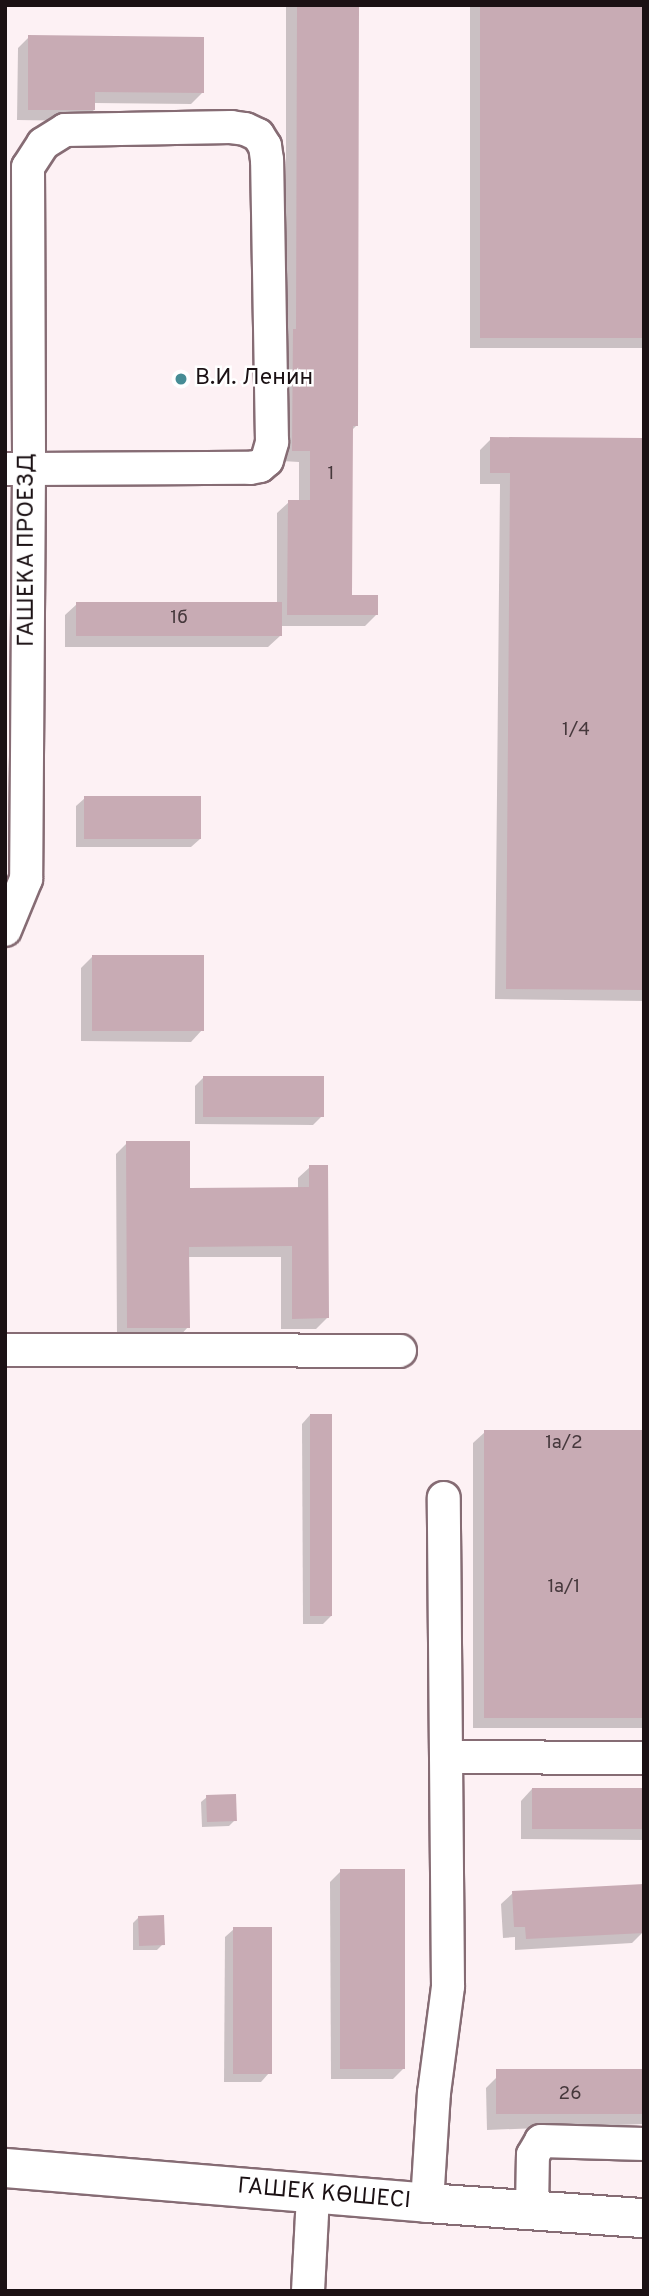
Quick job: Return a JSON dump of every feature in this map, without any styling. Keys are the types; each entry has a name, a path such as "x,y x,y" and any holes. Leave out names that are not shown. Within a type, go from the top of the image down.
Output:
{"main road":[{"name":"ГАШЕК КӨШЕСІ","path":"5,2168 644,2218"}],"street":[{"path":"17,167 43,144 65,130 231,127 246,129 258,135 265,146 267,160 272,442 267,460 260,466 250,468 17,469"},
{"name":"ГАШЕКА ПРОЕЗД","path":"5,930 26,879 17,469 17,167"},
{"path":"5,1350 400,1351"},
{"path":"427,2203 435,2080 448,1986 444,1498"},
{"path":"446,1757 644,1758"},
{"path":"532,2210 533,2155 541,2141 644,2144"},
{"path":"308,2291 313,2194"}],"building":[{"path":"297,5 359,5 358,426 353,426 352,595 378,595 378,615 287,615 288,500 310,500 310,451 292,451 293,329 296,329"},
{"path":"480,5 644,5 644,338 480,338"},
{"path":"28,35 204,37 204,93 95,92 95,110 28,110"},
{"path":"490,437 644,438 644,990 506,989 510,473 490,473"},
{"path":"76,602 282,602 282,636 76,636"},
{"path":"84,796 201,796 201,839 84,839"},
{"path":"92,955 204,955 204,1031 92,1031"},
{"path":"203,1076 324,1076 324,1117 203,1117"},
{"path":"126,1141 190,1141 190,1188 309,1187 309,1165 328,1165 329,1318 292,1319 292,1246 189,1247 190,1328 127,1328"},
{"path":"310,1414 332,1414 332,1616 310,1616"},
{"path":"484,1430 644,1430 644,1718 484,1718"},
{"path":"532,1788 644,1788 644,1829 532,1829"},
{"path":"236,1794 237,1821 207,1822 206,1795"},
{"path":"340,1869 405,1869 405,2069 340,2069"},
{"path":"644,1884 644,1933 526,1939 525,1927 514,1927 512,1891"},
{"path":"164,1915 165,1945 139,1946 138,1916"},
{"path":"233,1927 272,1927 272,2074 233,2074"},
{"path":"496,2069 644,2069 644,2114 496,2114"}],"place":[{"name":"В.И. Ленин","path":"181,379"}]}
